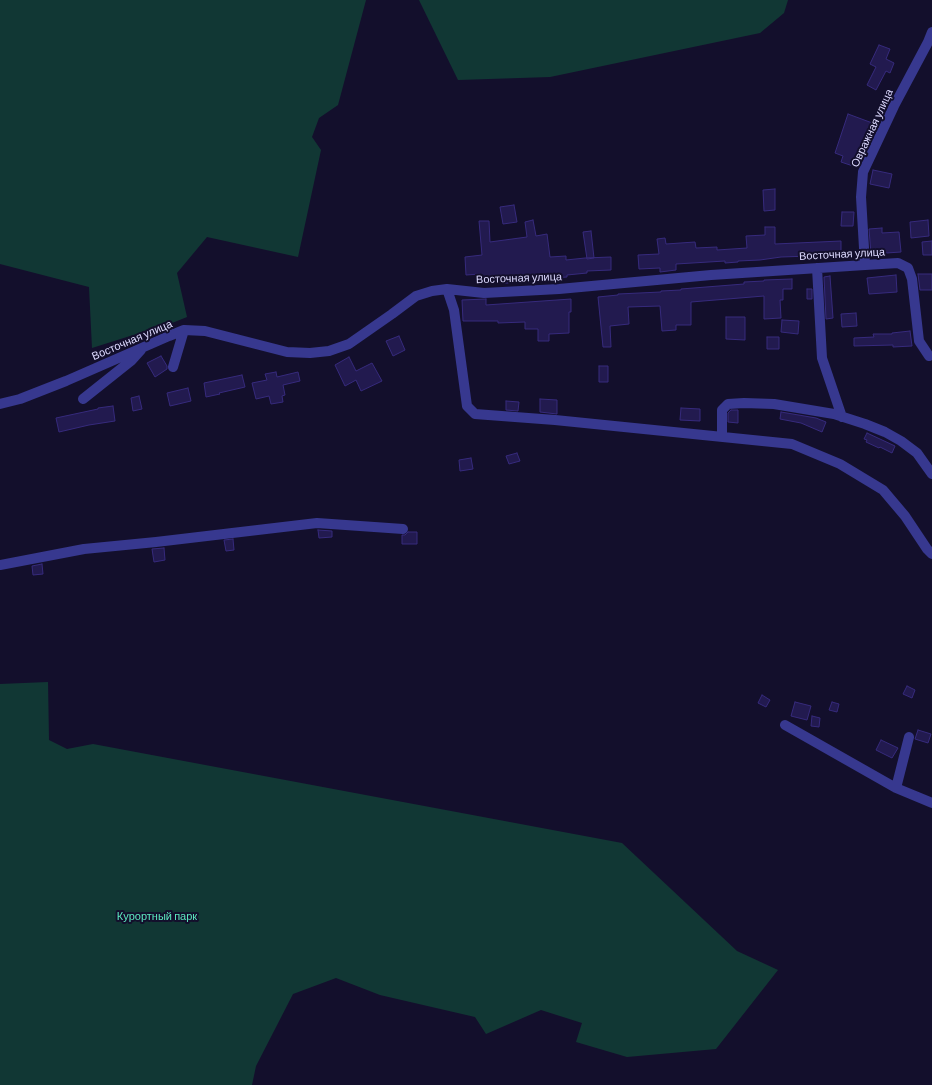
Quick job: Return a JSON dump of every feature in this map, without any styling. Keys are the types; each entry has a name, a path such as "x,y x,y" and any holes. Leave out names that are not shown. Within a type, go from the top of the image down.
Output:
{"street":[{"name":"Овражная улица","path":"865,265 861,197 863,172 894,106 932,32"},
{"name":"Восточная улица","path":"0,404 20,399 66,381 184,330 205,331 287,352 310,353 329,351 349,344 416,296 432,291 447,289 484,293 537,290 898,263 908,268 912,278 919,341 929,356"},
{"path":"817,268 822,358 842,417"},
{"path":"447,289 454,310 467,406 475,414 556,420 792,444 840,464 883,490 905,516 932,554"},
{"path":"173,367 184,330"},
{"path":"83,399 132,360 144,347"},
{"path":"722,437 722,410 728,404 744,402 774,404 834,414 885,432 900,441 917,453 932,474"},
{"path":"0,565 84,549 317,523 403,529"},
{"path":"785,725 896,788 932,803"},
{"path":"896,788 909,737"}],"green space":[{"path":"0,0 366,0 338,105 319,118 312,137 321,150 298,257 207,237 177,273 187,317 167,325 92,348 89,287 0,264"},
{"path":"419,0 788,0 784,13 760,33 550,77 458,80"},
{"name":"Курортный парк","path":"48,682 49,740 67,749 93,744 622,843 737,951 778,970 716,1049 627,1057 576,1042 582,1023 541,1010 486,1034 475,1017 380,995 336,978 293,994 256,1066 252,1085 0,1085 0,684"}],"building":[{"path":"879,45 890,49 886,59 894,63 890,73 886,71 876,90 867,85 876,67 870,64"},
{"path":"848,114 875,124 869,140 865,138 856,167 841,162 843,156 835,153"},
{"path":"873,170 892,174 889,188 870,184"},
{"path":"775,189 775,210 764,211 763,190"},
{"path":"514,205 517,222 503,224 500,207"},
{"path":"842,212 854,212 853,226 841,226"},
{"path":"533,220 536,236 547,234 550,257 566,256 566,260 611,257 611,270 587,271 587,273 567,275 567,277 553,278 553,275 510,280 510,283 501,283 500,276 481,278 480,274 466,275 465,257 482,255 479,221 489,221 490,242 527,237 525,222"},
{"path":"928,220 929,236 911,238 910,222"},
{"path":"765,227 775,227 775,244 841,241 841,255 781,257 725,263 725,261 676,264 676,270 660,272 660,268 639,269 638,255 659,254 657,239 665,238 666,244 695,242 696,248 717,247 717,250 747,248 746,236 765,235"},
{"path":"882,228 882,233 899,232 901,252 871,254 869,229"},
{"path":"591,231 594,258 587,259 583,232"},
{"path":"932,241 932,255 923,255 922,242"},
{"path":"918,274 932,274 932,290 920,290"},
{"path":"896,275 897,292 869,294 867,278"},
{"path":"830,276 833,318 826,319 824,277"},
{"path":"792,279 792,289 783,289 783,300 780,300 781,318 764,319 764,296 691,302 691,325 676,325 676,330 662,331 660,306 628,307 629,324 610,326 611,347 603,347 598,297 618,294 661,292 744,284 744,282 764,280"},
{"path":"807,289 812,289 812,299 807,299"},
{"path":"486,299 486,305 571,299 571,312 569,312 569,333 549,334 549,341 538,341 538,329 525,329 525,322 498,323 498,321 463,321 462,300"},
{"path":"856,313 857,326 842,327 841,314"},
{"path":"726,317 745,317 745,340 726,339"},
{"path":"782,320 799,321 798,334 781,332"},
{"path":"910,331 912,346 854,346 854,338 874,337 873,334 892,334"},
{"path":"399,336 405,350 393,356 386,341"},
{"path":"767,337 779,337 779,349 767,349"},
{"path":"161,356 167,366 167,369 155,377 147,363"},
{"path":"349,357 356,371 372,363 382,381 361,391 356,380 345,386 335,365"},
{"path":"599,366 608,366 608,382 599,382"},
{"path":"276,372 277,377 298,372 300,381 283,385 285,395 282,396 283,402 271,404 269,396 256,399 252,383 267,380 265,374"},
{"path":"242,375 245,387 206,397 204,383"},
{"path":"188,388 191,401 170,406 167,393"},
{"path":"139,396 142,409 133,411 131,398"},
{"path":"540,399 557,400 557,414 540,412"},
{"path":"506,401 519,402 518,411 506,410"},
{"path":"113,406 115,421 59,432 56,418"},
{"path":"681,408 700,409 700,421 680,420"},
{"path":"731,410 738,410 738,423 728,422 728,413"},
{"path":"781,412 816,418 826,422 822,432 801,423 780,419"},
{"path":"867,433 895,446 892,453 866,442 867,440 864,439"},
{"path":"517,453 520,461 509,464 506,456"},
{"path":"471,458 473,469 460,471 459,460"},
{"path":"318,530 332,531 332,537 319,538"},
{"path":"408,532 417,532 417,544 402,544 402,535 405,535"},
{"path":"233,539 234,550 226,551 224,540"},
{"path":"164,548 165,560 154,562 152,549"},
{"path":"42,564 43,574 33,575 32,566"},
{"path":"907,686 915,690 912,698 903,694"},
{"path":"762,695 770,700 766,707 758,703"},
{"path":"795,702 811,706 807,720 791,716"},
{"path":"832,702 839,704 837,712 829,710"},
{"path":"812,716 820,718 819,727 811,726"},
{"path":"918,730 931,734 928,743 915,739"},
{"path":"881,740 898,748 892,758 876,750"}]}
